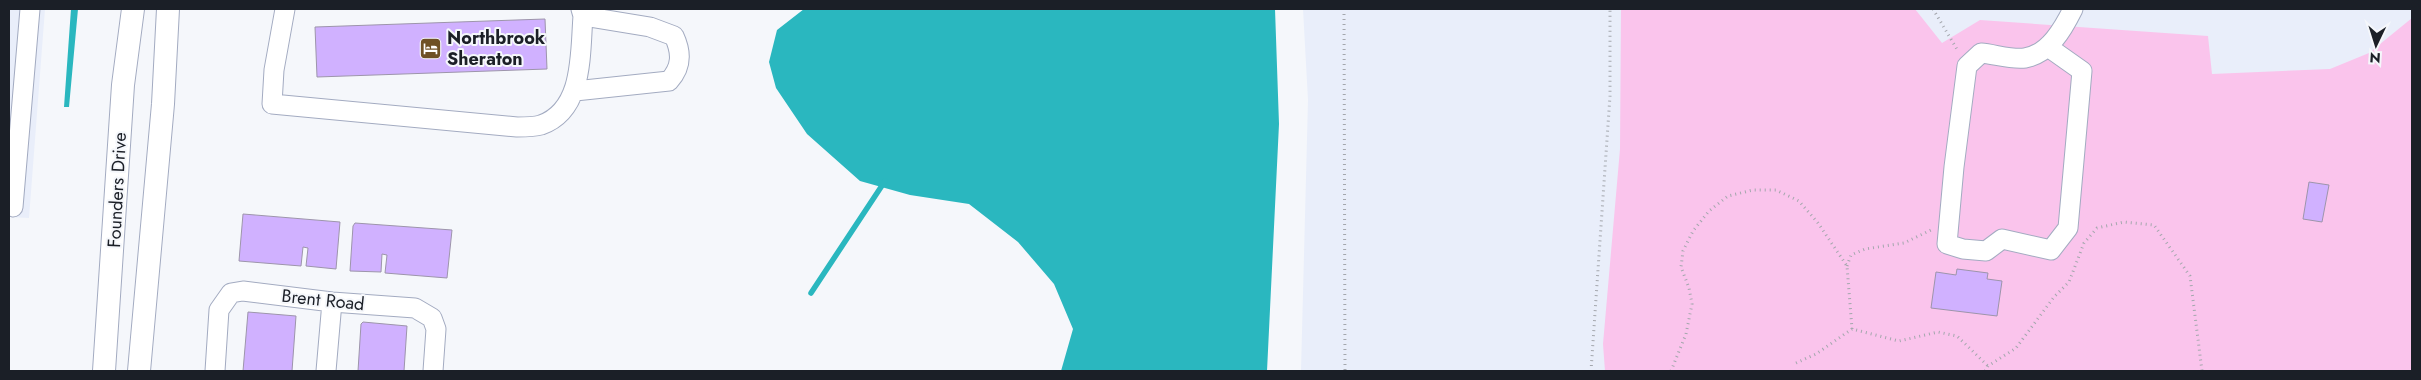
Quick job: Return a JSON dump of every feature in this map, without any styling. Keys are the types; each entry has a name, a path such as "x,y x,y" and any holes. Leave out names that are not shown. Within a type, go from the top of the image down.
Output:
{"main road":[{"name":"Founders Drive","path":"104,371 123,85 133,9"},
{"name":"Founders Drive","path":"139,371 163,104 168,9"}],"street":[{"path":"13,207 30,9"},
{"path":"286,9 274,70 272,104 517,127 539,126 554,119 575,91 582,12 650,27 674,36 680,48 678,72 669,81 575,91"},
{"path":"2048,47 2082,71 2068,228 2050,250 2002,239 1986,251 1963,249 1948,244 1954,167 1967,66 1981,53 2025,58 2048,47 2064,28 2073,9"},
{"name":"Brent Road","path":"215,371 219,310 223,301 231,293 243,291 332,302 415,308 432,318 436,329 433,371"},
{"path":"326,371 332,302"}],"path":[{"path":"1344,9 1345,371"},
{"path":"1591,371 1610,96 1610,9"},
{"path":"1933,9 1967,66"},
{"path":"1671,371 1686,334 1692,304 1689,288 1681,267 1683,251 1693,231 1709,211 1728,196 1753,190 1776,190 1799,200 1818,223 1847,266"},
{"path":"1852,328 1847,266 1851,255 1865,249 1904,243 1949,222"},
{"path":"1985,371 1988,366 2016,348 2054,296 2068,282 2084,242 2097,228 2124,222 2154,225 2190,276 2202,371"},
{"path":"1796,363 1816,354 1852,328"},
{"path":"1852,328 1899,341 1938,332 1957,336 1988,366"}],"shaded area":[{"path":"9,9 45,9 29,218 9,217"},
{"path":"1303,9 2412,9 2412,371 1301,371 1308,100"},
{"path":"1621,9 1915,9 1942,43 1980,20 2208,36 2212,74 2330,69 2369,53 2412,18 2412,371 1605,371 1603,344 1620,149"}],"water":[{"path":"71,9 78,9 69,107 64,107"},
{"path":"804,9 1275,9 1279,124 1267,371 1061,371 1073,329 1054,284 1018,242 969,204 910,195 860,181 807,134 776,88 769,62 777,30"}],"building":[{"name":"Northbrook Sheraton","path":"545,19 547,69 317,77 315,27"},
{"path":"2309,182 2329,185 2322,222 2303,219"},
{"path":"243,214 340,222 336,269 306,266 308,248 303,247 301,266 239,261"},
{"path":"355,223 452,230 447,278 385,273 387,255 382,254 381,272 350,271 353,226"},
{"path":"1957,269 1988,273 1987,279 2002,281 1997,316 1931,308 1936,272 1956,275"},
{"path":"248,312 296,316 292,371 243,371"},
{"path":"363,322 407,326 404,371 358,371 361,324"}],"waterway":[{"path":"811,293 885,181"}],"place":[{"name":"Northbrook Sheraton","path":"431,48"}]}
